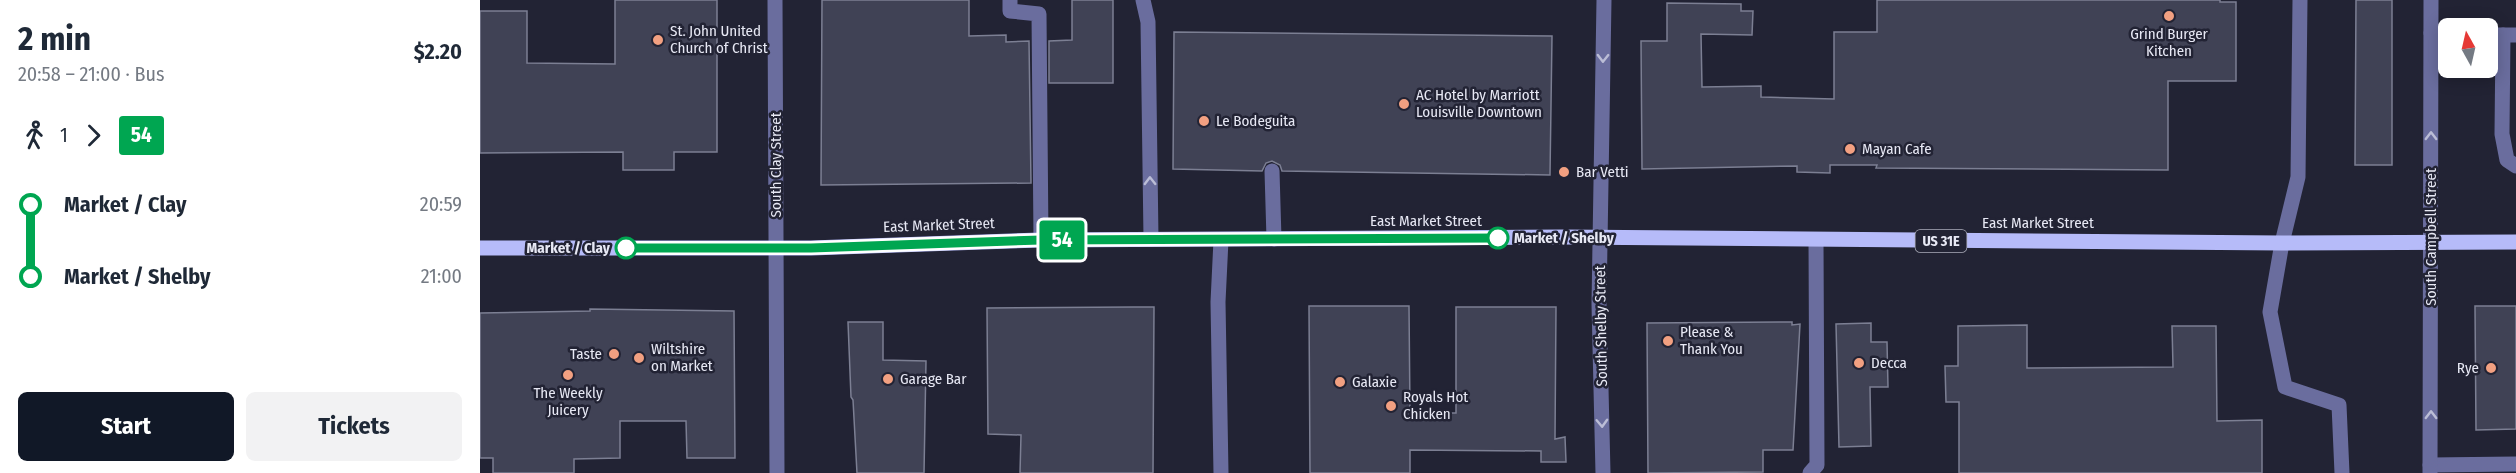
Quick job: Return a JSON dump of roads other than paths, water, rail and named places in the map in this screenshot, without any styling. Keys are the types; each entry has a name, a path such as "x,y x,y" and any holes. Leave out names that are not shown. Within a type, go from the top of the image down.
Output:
{"main road":[{"name":"East Market Street","path":"480,248 776,247 1151,239 1600,238 2282,243 2516,242"}],"street":[{"name":"South Clay Street","path":"775,0 777,473"},
{"path":"1010,0 1010,11 1039,14 1041,240"},
{"path":"1143,0 1148,22 1151,239"},
{"name":"South Shelby Street","path":"1604,0 1599,304 1604,473"},
{"path":"2300,0 2298,177 2282,243 2270,312 2285,387 2339,405 2342,473"},
{"name":"South Campbell Street","path":"2430,469 2431,0"},
{"path":"2431,33 2438,33"},
{"path":"2510,35 2502,134 2507,160 2516,166"},
{"path":"1272,171 1274,239"},
{"path":"1221,240 1218,302 1221,473"},
{"path":"1810,473 1816,465 1816,240"},
{"path":"2430,469 2516,464"}],"place":[{"name":"Grind Burger Kitchen","path":"2169,16"},
{"name":"St. John United Church of Christ","path":"658,40"},
{"name":"AC Hotel by Marriott Louisville Downtown","path":"1404,104"},
{"name":"Le Bodeguita","path":"1204,121"},
{"name":"Mayan Cafe","path":"1850,149"},
{"name":"Bar Vetti","path":"1564,172"},
{"name":"Market / Shelby","path":"1498,238"},
{"name":"Market / Clay","path":"626,248"},
{"name":"Please & Thank You","path":"1668,341"},
{"name":"Taste","path":"614,354"},
{"name":"Wiltshire on Market","path":"639,358"},
{"name":"Decca","path":"1859,363"},
{"name":"Rye","path":"2491,368"},
{"name":"The Weekly Juicery","path":"568,375"},
{"name":"Garage Bar","path":"888,379"},
{"name":"Galaxie","path":"1340,382"},
{"name":"Royals Hot Chicken","path":"1391,406"}]}
